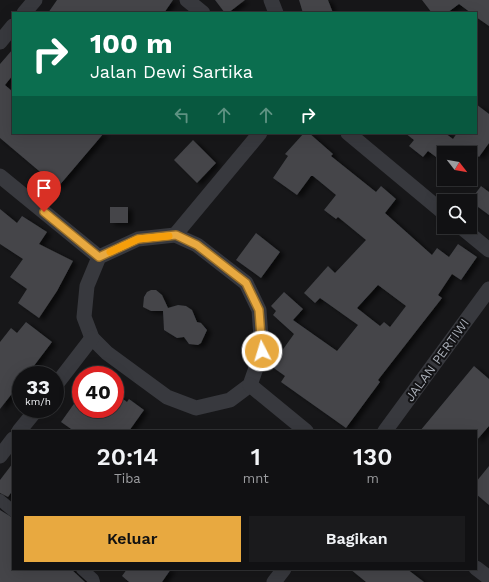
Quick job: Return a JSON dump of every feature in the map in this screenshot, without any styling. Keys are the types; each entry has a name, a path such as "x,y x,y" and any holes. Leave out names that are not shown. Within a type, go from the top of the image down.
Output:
{"street":[{"path":"25,12 35,0"},
{"path":"187,0 202,12"},
{"path":"271,0 276,12"},
{"path":"0,42 12,27"},
{"path":"176,235 259,134"},
{"path":"349,134 437,207"},
{"path":"0,176 99,257"},
{"path":"470,234 489,250"},
{"path":"176,235 197,245 246,283 259,310 262,351 250,385 230,400 196,408 167,397 107,354 92,338 84,317 86,286 99,257 138,239 176,235"},
{"name":"JALAN PERTIWI","path":"386,430 489,289"},
{"path":"64,374 92,338"},
{"path":"250,385 305,430"},
{"path":"20,430 30,418"},
{"path":"0,456 12,440"},
{"path":"0,500 12,510"},
{"path":"477,569 489,578"},
{"path":"83,570 93,579 94,582"},
{"path":"274,582 283,570"}],"building":[{"path":"57,0 173,0 165,12 49,12"},
{"path":"215,0 245,0 229,12 224,12"},
{"path":"299,0 328,0 333,12 303,12"},
{"path":"422,0 489,0 489,26 477,18 477,12 470,12 459,4 448,12 431,12"},
{"path":"12,50 12,76 5,85 12,91 12,134 103,134 58,187 0,138 0,64"},
{"path":"477,105 489,114 489,143 479,157 477,155 477,146 437,146 437,158 428,151 423,157 409,146 414,140 406,134 446,134 453,139 456,134 477,134"},
{"path":"303,134 310,134 333,154 331,156 376,192 381,186 396,199 385,213 432,255 437,248 449,257 458,244 477,257 461,280 452,274 438,295 442,298 378,380 380,382 346,428 281,382 285,376 271,366 294,334 273,315 276,311 271,306 284,292 303,309 293,320 337,351 358,325 320,298 315,303 304,293 328,266 335,273 366,240 338,217 336,219 324,210 336,195 313,176 311,176 297,195 273,178 288,156 285,154","holes":["378,285 406,306 390,327 384,322 380,326 357,308"]},
{"path":"193,140 216,163 197,183 174,160"},
{"path":"481,186 489,192 489,215 477,206 477,194 475,194"},
{"path":"110,207 128,207 128,223 110,223"},
{"path":"0,209 17,223 22,216 47,232 39,244 73,261 57,291 39,318 18,303 27,289 10,277 23,259 0,244"},
{"path":"256,233 280,252 261,278 236,260"},
{"path":"156,290 162,295 168,308 178,305 186,306 192,310 197,322 201,323 207,330 201,343 198,345 189,344 184,337 177,338 164,330 163,311 151,311 143,307 144,297 147,292"},
{"path":"26,322 52,342 34,366 12,366 12,394 0,409 0,342 11,328 17,333"},
{"path":"474,366 489,379 489,426 477,440 477,430 421,430"},
{"path":"129,399 144,410 130,430 73,430 61,422 72,407 72,418 124,418 124,400 127,402"},
{"path":"12,464 12,491 8,497 0,493 0,480"},
{"path":"489,466 489,505 477,495 477,481"},
{"path":"0,510 12,517 12,570 72,570 85,582 0,582"},
{"path":"126,570 170,570 162,582 129,582 122,576"},
{"path":"351,570 408,570 424,582 366,582"}],"slow traffic":[{"path":"110,252 138,239 169,236"}],"route":[{"path":"44,212 99,257 138,239 176,235 197,245 246,283 259,310 262,351"}]}
